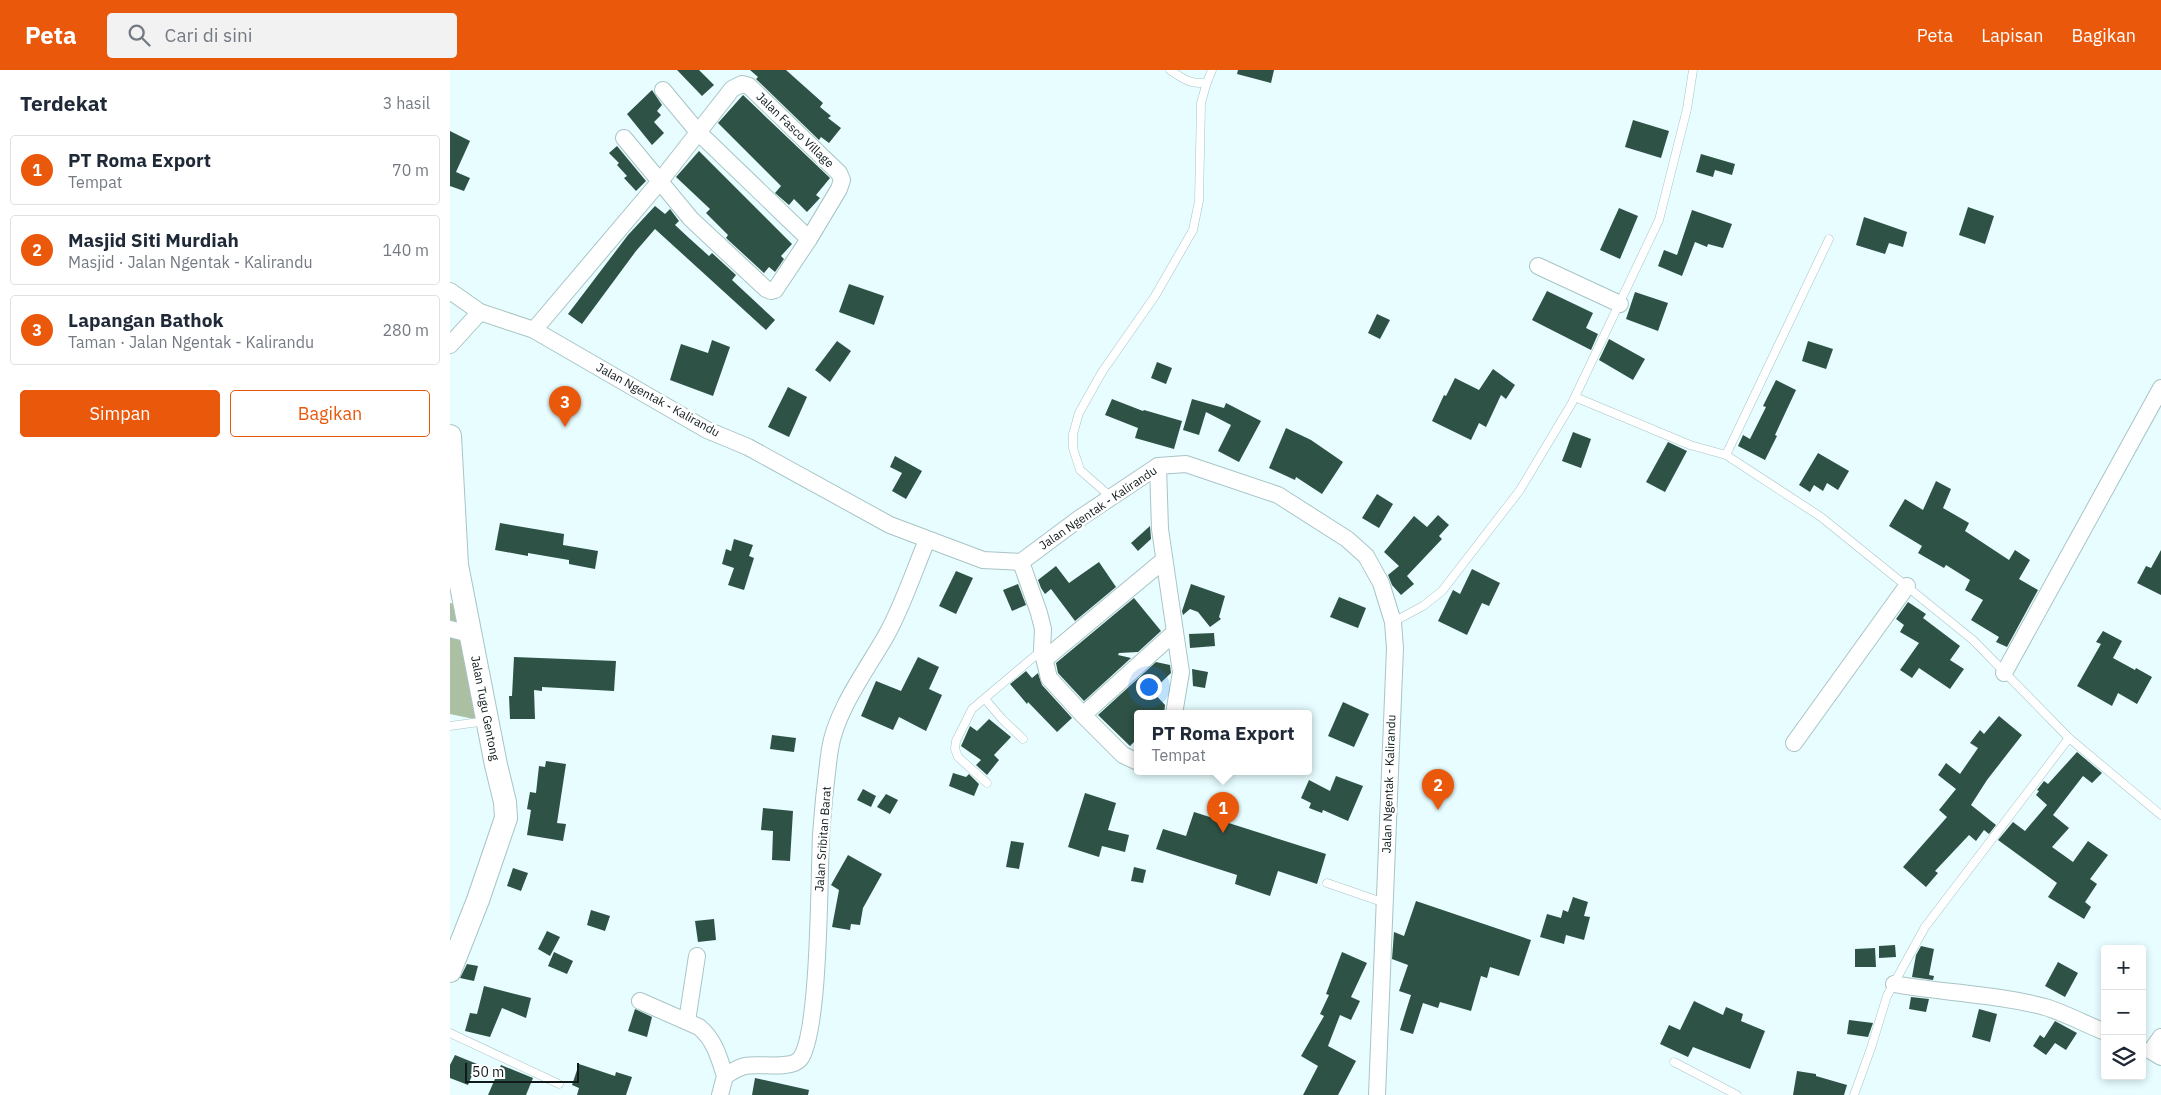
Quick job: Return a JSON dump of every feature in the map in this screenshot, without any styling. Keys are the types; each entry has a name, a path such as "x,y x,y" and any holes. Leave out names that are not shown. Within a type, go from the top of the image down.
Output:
{"main road":[{"name":"Jalan Tugu Gentong","path":"450,436 460,631 488,721 505,802 506,818 478,900 450,970"}],"street":[{"name":"Jalan Fasco Village","path":"534,330 661,180 732,89 742,84 749,86 763,99 839,173 842,180 839,189 809,239 775,290 771,291 766,289 691,219 661,180 624,138"},
{"path":"663,90 698,132 809,239"},
{"path":"1538,266 1620,304"},
{"name":"Jalan Ngentak - Kalirandu","path":"450,291 480,312 534,330 707,430 748,447 890,525 983,560 1021,562 1111,497 1158,466 1186,464 1278,495 1347,539 1366,556 1381,582 1393,622 1395,648 1377,1095"},
{"path":"450,345 480,312"},
{"path":"2004,673 2161,388"},
{"path":"1158,466 1160,529 1181,672 1175,710"},
{"name":"Jalan Sribitan Barat","path":"725,1076 735,1069 746,1066 790,1064 799,1060 805,1050 813,999 821,832 830,746 843,710 888,632 927,540"},
{"path":"1044,654 1164,560"},
{"path":"1021,562 1039,612 1049,678 1123,755 1134,760"},
{"path":"1794,743 1907,586"},
{"path":"1083,714 1175,632"},
{"path":"687,1021 697,956"},
{"path":"1894,984 1930,990 1968,993 2046,1008 2101,1030"},
{"path":"640,1001 687,1021 705,1032 716,1048 725,1076 720,1095"},
{"path":"2152,1052 2161,1037"}],"lane":[{"path":"1170,70 1194,83 1207,82"},
{"path":"1111,497 1080,470 1074,448 1073,434 1079,413 1102,372 1155,296 1193,230 1199,201 1201,103 1212,70"},
{"path":"1393,622 1423,606 1442,591 1520,490 1575,397 1659,220 1687,109 1693,70"},
{"path":"1726,455 1829,239"},
{"path":"1575,397 1690,445 1726,455 1821,517 1973,640 2069,738 2161,815"},
{"path":"987,783 958,757 955,749 956,740 972,709 1044,654"},
{"path":"985,699 1023,739"},
{"path":"450,726 488,721"},
{"path":"1854,1095 1872,1048 1887,996 1925,927 2069,738"},
{"path":"1327,883 1385,903"},
{"path":"450,1033 559,1084"},
{"path":"1674,1062 1737,1095"}],"green space":[{"path":"450,603 461,606 483,721 450,714"}],"building":[{"path":"677,70 699,70 714,85 702,96"},
{"path":"750,70 786,70 823,103 820,107 831,116 828,118 841,128 829,143 821,137 819,140 756,79 758,77"},
{"path":"1238,70 1274,70 1271,83 1237,74"},
{"path":"652,90 662,105 657,111 661,115 654,122 664,133 652,145 627,114"},
{"path":"743,95 830,178 816,195 820,198 807,212 794,199 789,205 775,193 781,186 718,123"},
{"path":"1633,120 1669,131 1661,158 1625,147"},
{"path":"450,131 470,141 456,172 470,178 464,191 450,186"},
{"path":"617,146 646,181 636,191 624,178 627,176 617,165 619,163 609,153"},
{"path":"699,151 792,244 781,256 784,259 775,272 769,267 764,273 726,238 728,235 706,213 710,209 676,177"},
{"path":"1701,154 1735,164 1732,175 1715,170 1713,177 1696,172"},
{"path":"655,206 665,214 670,209 679,221 675,225 709,256 712,253 736,275 732,280 775,320 766,330 655,229 636,251 582,324 568,314 628,235"},
{"path":"1968,207 1994,216 1985,244 1959,235"},
{"path":"1619,208 1638,216 1620,259 1600,250"},
{"path":"1692,210 1732,224 1723,248 1708,244 1707,247 1695,242 1682,276 1658,266 1664,250 1677,255"},
{"path":"1864,217 1907,232 1903,247 1889,243 1885,254 1856,245"},
{"path":"849,284 884,296 874,325 839,312"},
{"path":"1547,291 1593,313 1586,328 1598,334 1591,350 1532,320"},
{"path":"1635,292 1668,303 1658,331 1626,319"},
{"path":"1377,314 1390,320 1380,339 1368,333"},
{"path":"1609,339 1645,359 1633,380 1599,360"},
{"path":"712,340 730,347 713,396 670,380 681,344 708,353"},
{"path":"837,341 851,351 830,382 815,370"},
{"path":"1808,341 1833,349 1826,369 1802,361"},
{"path":"1157,362 1172,368 1166,384 1151,378"},
{"path":"1493,369 1515,385 1506,399 1501,395 1486,427 1479,423 1471,440 1432,421 1444,395 1446,396 1455,378 1479,390"},
{"path":"1776,380 1796,390 1765,460 1738,446 1743,435 1750,439 1766,407 1763,406"},
{"path":"788,387 807,397 789,437 768,427"},
{"path":"1112,399 1143,411 1182,421 1174,449 1135,438 1138,428 1105,415"},
{"path":"1192,399 1224,408 1226,403 1261,421 1239,462 1218,451 1231,425 1206,412 1199,435 1183,430"},
{"path":"1286,428 1311,440 1343,462 1322,494 1296,477 1295,480 1269,468"},
{"path":"1573,432 1591,439 1581,468 1562,461"},
{"path":"1668,442 1687,451 1665,492 1646,482"},
{"path":"1818,453 1849,471 1838,490 1827,483 1823,491 1814,485 1810,492 1799,485"},
{"path":"895,456 922,471 906,499 892,491 902,473 890,467"},
{"path":"1936,481 1951,489 1943,508 1969,523 1965,531 2009,560 2015,550 2030,560 2019,579 2038,590 2007,647 1996,642 1999,637 1971,620 1983,600 1965,590 1970,580 1946,565 1944,568 1918,553 1922,546 1889,526 1905,499 1923,510"},
{"path":"1377,494 1393,504 1379,528 1362,518"},
{"path":"1438,515 1449,525 1439,536 1442,539 1407,576 1414,584 1401,595 1392,585 1388,575 1399,566 1384,552 1414,516 1427,527"},
{"path":"500,523 564,534 563,545 598,551 595,569 569,564 569,560 528,553 528,556 495,550"},
{"path":"1150,526 1151,539 1138,551 1131,543"},
{"path":"734,539 753,545 749,556 754,558 744,590 728,585 734,568 722,564 726,549 731,551"},
{"path":"2161,550 2161,595 2137,583 2146,566 2151,568"},
{"path":"1099,562 1116,587 1075,621 1051,589 1045,594 1038,580 1056,566 1069,583"},
{"path":"1472,569 1500,583 1489,606 1482,603 1467,635 1438,621 1453,590 1460,594"},
{"path":"956,571 973,578 956,614 939,606"},
{"path":"1018,584 1026,605 1012,611 1003,590"},
{"path":"1191,584 1225,596 1219,617 1221,619 1210,627 1198,612 1190,609 1183,615 1182,611"},
{"path":"1339,597 1366,608 1358,628 1330,617"},
{"path":"1134,598 1161,631 1138,652 1119,653 1118,655 1131,658 1084,701 1058,673 1056,663"},
{"path":"1908,602 1926,614 1923,618 1960,646 1950,660 1964,669 1950,689 1919,668 1912,678 1900,670 1919,643 1900,632 1904,625 1896,619"},
{"path":"2103,631 2122,641 2113,658 2152,677 2137,704 2118,693 2112,706 2077,686 2101,644 2096,642"},
{"path":"1214,633 1215,646 1190,648 1189,634"},
{"path":"514,657 616,661 614,691 542,687 542,691 534,690 535,719 510,719 509,696 512,696"},
{"path":"918,657 939,667 929,689 942,695 926,731 899,717 893,730 861,716 876,681 901,691"},
{"path":"1156,662 1170,665 1171,673 1152,691 1165,705 1164,710 1134,710 1134,742 1130,746 1098,715"},
{"path":"1192,669 1208,672 1205,688 1193,686"},
{"path":"1026,671 1032,678 1038,673 1042,685 1072,718 1057,732 1028,702 1027,704 1010,684"},
{"path":"1343,702 1369,714 1354,747 1328,736"},
{"path":"1999,716 2022,735 1987,780 1971,805 1996,825 1989,834 1984,830 1976,841 1969,835 1935,871 1938,873 1926,887 1903,867 1947,817 1939,810 1956,789 1938,775 1946,763 1960,774 1978,748 1970,743 1980,730 1984,734"},
{"path":"989,719 1011,737 994,755 999,760 987,775 976,765 981,760 961,746 970,726 977,731"},
{"path":"772,735 796,738 794,752 770,749"},
{"path":"2077,752 2102,773 2092,783 2083,776 2053,815 2069,828 2052,847 2073,862 2088,841 2108,855 2090,879 2097,884 2085,902 2091,907 2084,919 2048,897 2057,883 1998,840 2013,822 2025,831 2047,805 2036,795 2039,791 2037,790 2044,781 2048,784"},
{"path":"546,761 566,764 557,823 566,824 563,841 527,835 531,810 527,809 530,792 536,793 539,766 545,767"},
{"path":"953,773 966,777 969,774 979,784 974,796 949,786"},
{"path":"1336,776 1363,786 1348,821 1323,810 1322,813 1309,808 1311,803 1301,798 1309,780 1330,791"},
{"path":"863,789 876,796 871,807 857,800"},
{"path":"1085,793 1116,803 1108,830 1129,835 1125,852 1102,846 1099,857 1068,847"},
{"path":"886,794 898,800 890,814 877,807"},
{"path":"763,808 793,811 790,861 772,860 773,831 761,830"},
{"path":"1194,812 1326,854 1317,884 1278,871 1270,896 1235,884 1237,875 1156,849 1163,829 1186,836"},
{"path":"1011,841 1024,843 1019,869 1006,867"},
{"path":"848,855 882,874 863,908 860,925 851,924 850,930 832,927 839,890 831,885"},
{"path":"1134,867 1146,870 1143,883 1131,881"},
{"path":"513,868 528,873 521,891 507,886"},
{"path":"1573,897 1588,902 1584,916 1590,917 1584,940 1566,935 1564,944 1540,937 1547,914 1561,918 1563,910 1568,912"},
{"path":"1416,901 1531,940 1519,976 1490,967 1487,978 1481,976 1471,1011 1440,1002 1438,1008 1423,1003 1413,1034 1400,1030 1411,995 1399,991 1408,965 1392,959 1394,932 1404,936"},
{"path":"591,910 610,916 605,931 587,925"},
{"path":"714,919 716,940 698,942 695,921"},
{"path":"547,931 560,937 550,956 538,949"},
{"path":"1895,945 1896,957 1879,958 1879,946"},
{"path":"1921,946 1934,949 1929,975 1934,976 1933,980 1912,977 1916,955"},
{"path":"1875,948 1876,967 1855,967 1855,949"},
{"path":"554,952 573,961 567,974 548,966"},
{"path":"1342,952 1367,963 1351,997 1360,1001 1351,1020 1340,1015 1328,1046 1356,1061 1338,1095 1303,1095 1318,1066 1301,1056 1324,1016 1320,1014 1329,995 1326,994"},
{"path":"2058,962 2078,973 2065,997 2045,986"},
{"path":"467,964 478,966 474,981 460,978"},
{"path":"484,986 531,998 526,1018 502,1008 490,1037 465,1031 470,1013 477,1014"},
{"path":"1911,997 1929,999 1926,1012 1909,1009"},
{"path":"1694,1001 1723,1015 1726,1007 1743,1014 1741,1021 1765,1031 1750,1069 1693,1047 1688,1057 1660,1044 1669,1025 1680,1030"},
{"path":"635,1009 652,1017 647,1037 628,1031"},
{"path":"1979,1009 1997,1014 1990,1042 1972,1037"},
{"path":"1849,1020 1873,1023 1868,1037 1847,1034"},
{"path":"2055,1021 2077,1033 2066,1050 2055,1043 2046,1055 2033,1046 2040,1035 2044,1038"},
{"path":"455,1055 477,1064 468,1085 450,1078 450,1065"},
{"path":"579,1064 615,1076 616,1072 632,1077 626,1095 577,1095 579,1088 572,1085"},
{"path":"501,1065 533,1078 526,1095 488,1095"},
{"path":"1797,1071 1816,1074 1816,1076 1847,1085 1844,1095 1793,1095"},
{"path":"755,1078 809,1090 808,1095 752,1095"}],"place":[{"name":"Lapangan Bathok","path":"565,427"},
{"name":"Masjid Siti Murdiah","path":"1438,810"},
{"name":"PT Roma Export","path":"1223,833"}]}
